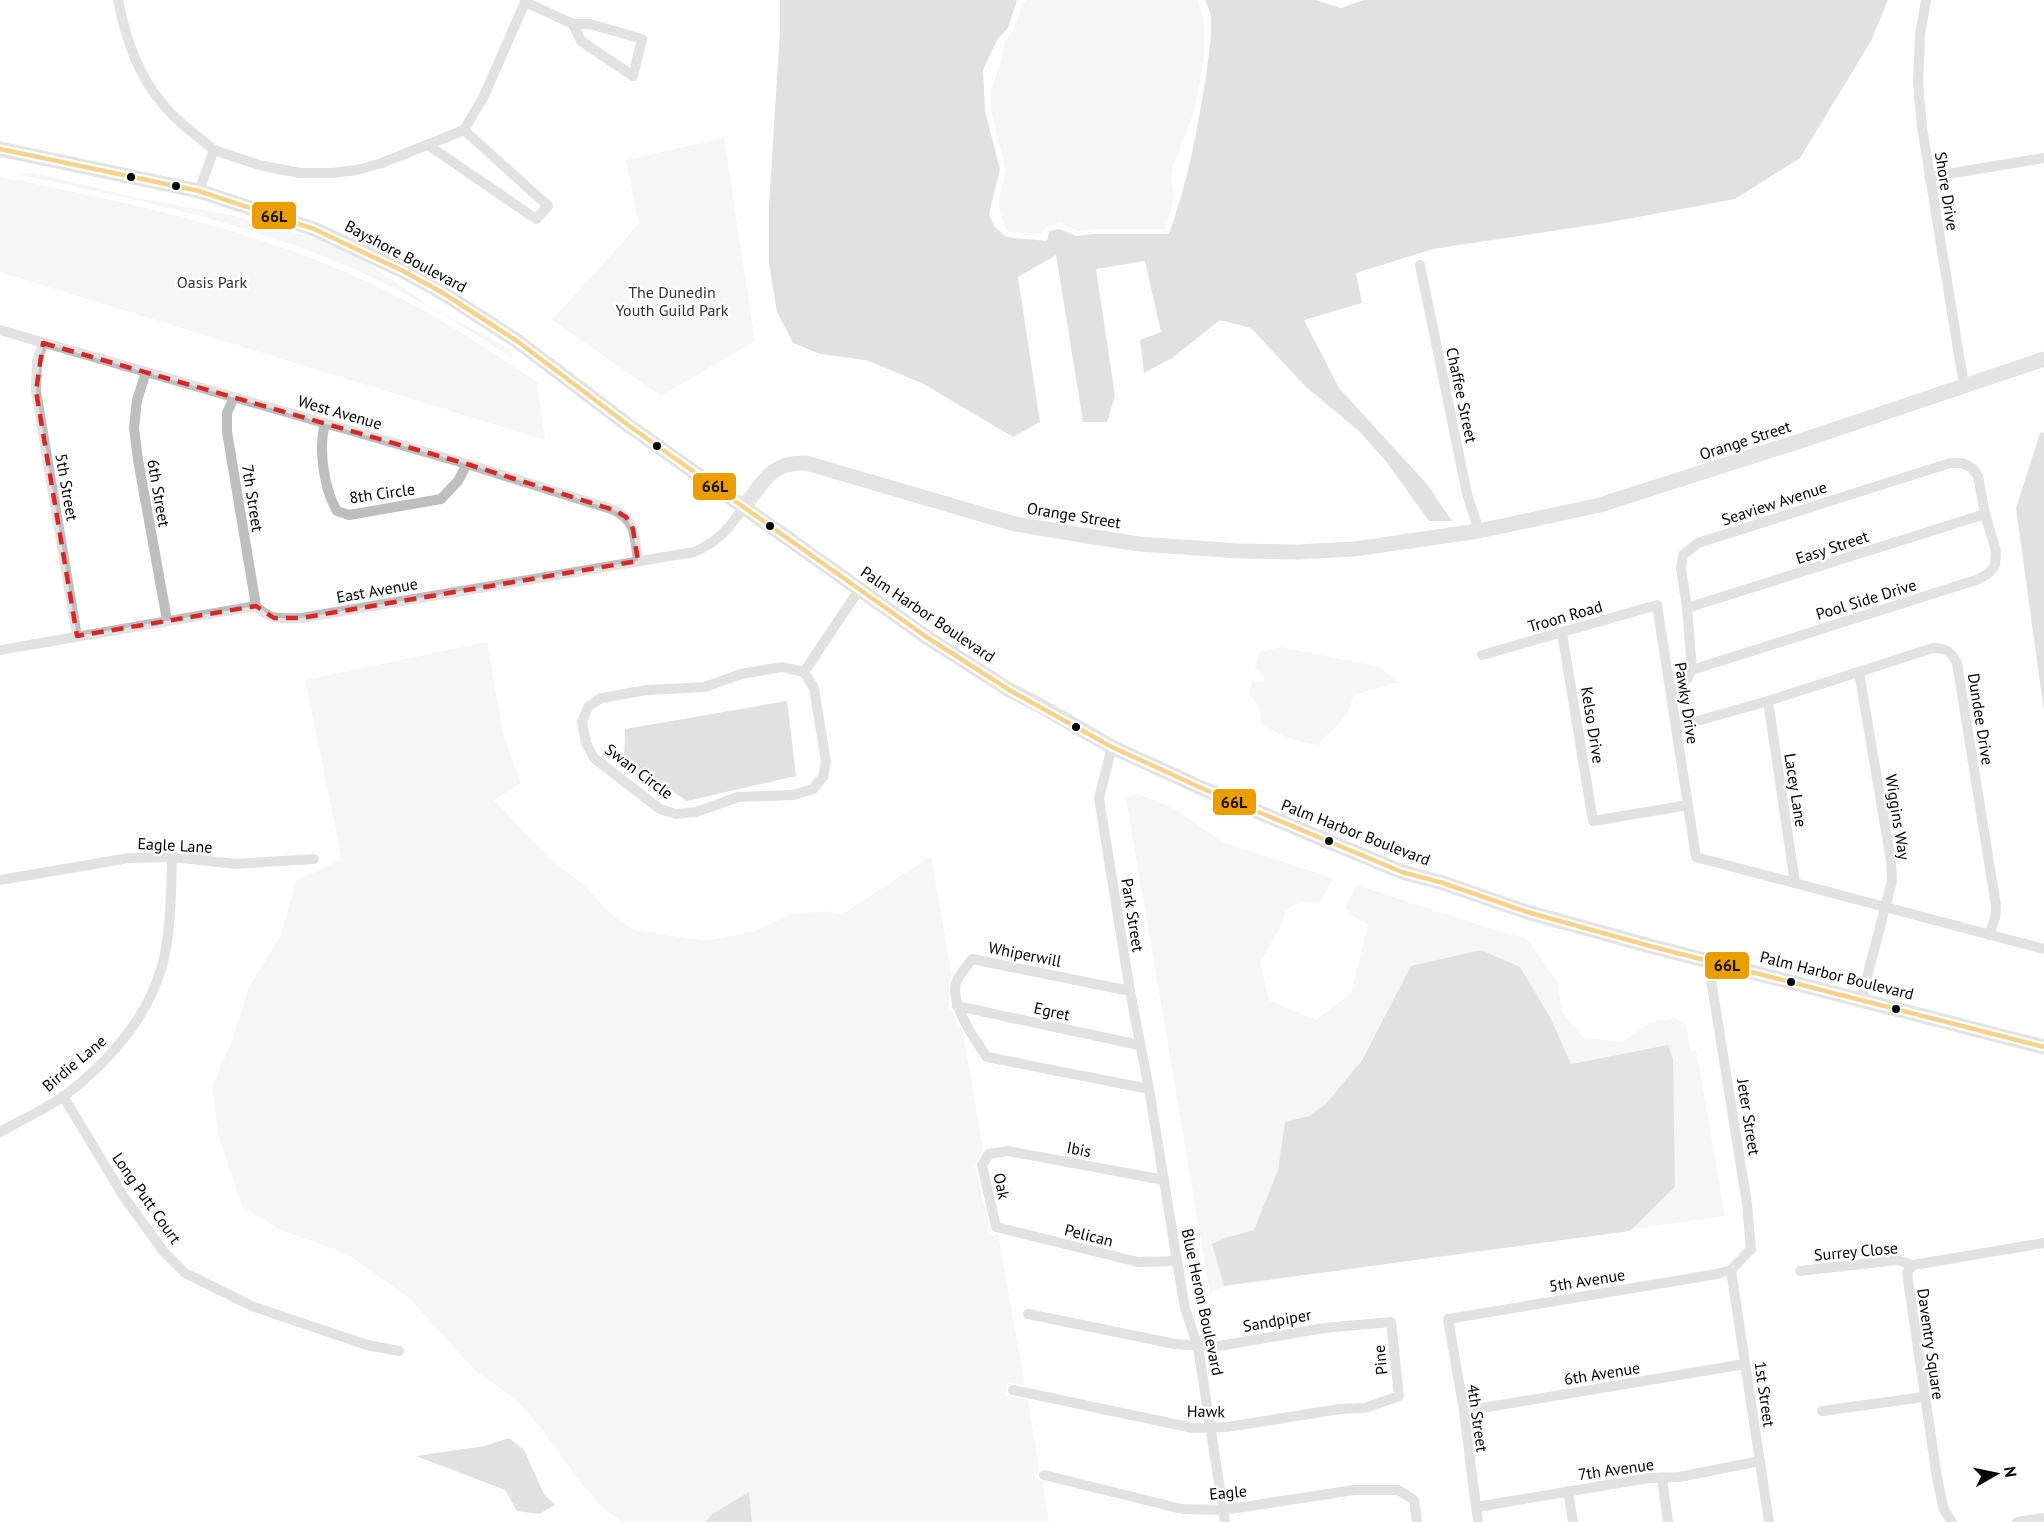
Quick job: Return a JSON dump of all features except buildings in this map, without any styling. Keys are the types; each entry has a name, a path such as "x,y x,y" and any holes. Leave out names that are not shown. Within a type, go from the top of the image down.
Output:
{"main road":[{"name":"Bayshore Boulevard","path":"0,149 199,191 314,229 375,257 443,293 517,341 628,425 744,507"},
{"name":"Orange Street","path":"744,507 770,473 784,464 794,462 819,465 1016,524 1139,544 1239,551 1296,552 1354,549 1479,531 1600,505 1767,452 2044,359"},
{"name":"Palm Harbor Boulevard","path":"744,507 928,638 1011,691 1112,747 1271,818 1402,872 1443,883 1527,912 2044,1047"}],"street":[{"path":"118,0 124,34 140,68 161,102 183,124 214,150 259,165 300,173 357,170 464,130 483,98 526,1 573,24 590,24 642,39 633,76 581,41 573,24"},
{"name":"Shore Drive","path":"1926,0 1920,35 1918,83 1929,177 1964,386"},
{"path":"428,145 536,219 548,206 464,130"},
{"path":"199,191 214,150"},
{"path":"1929,177 2044,158"},
{"name":"Chaffee Street","path":"1420,265 1467,494 1479,531"},
{"name":"West Avenue","path":"0,330 467,464 614,510 626,517 633,529 638,561"},
{"name":"5th Street","path":"43,343 37,362 36,392 77,636"},
{"name":"6th Street","path":"146,372 137,400 135,428 138,460 167,621"},
{"name":"7th Street","path":"234,397 227,414 227,432 256,606"},
{"name":"8th Circle","path":"325,424 321,436 321,453 330,500 337,511 349,515 441,499 458,481 467,464"},
{"name":"Seaview Avenue","path":"1692,669 1681,568 1683,555 1698,543 1962,462 1972,468 1978,476 1985,514"},
{"name":"East Avenue","path":"256,606 265,615 274,618 301,618 694,552 723,537 744,507"},
{"name":"Easy Street","path":"1687,608 1985,514"},
{"name":"Pool Side Drive","path":"1692,669 1976,580 1988,574 1995,565 1996,551 1985,514"},
{"path":"804,672 859,590"},
{"name":"Troon Road","path":"1482,655 1657,605"},
{"name":"Pawky Drive","path":"1657,605 1688,805"},
{"path":"0,650 256,606"},
{"name":"Kelso Drive","path":"1562,633 1593,821 1688,805"},
{"name":"Dundee Drive","path":"1676,727 1768,701 1933,648 1944,648 1951,652 1957,663 1996,906 1995,918 1989,935"},
{"name":"Swan Circle","path":"782,667 804,672 814,688 826,762 823,777 813,789 793,795 738,797 696,812 676,814 660,809 594,758 586,743 582,722 588,708 601,698 647,690 705,687 741,674 782,667"},
{"path":"1671,694 1687,679 1692,669"},
{"name":"Wiggins Way","path":"1859,672 1892,861 1892,881 1886,908 1861,1000"},
{"name":"Lacey Lane","path":"1768,701 1795,883"},
{"name":"Park Street","path":"1112,747 1099,798 1130,991 1149,1089"},
{"path":"1688,805 1696,857 2044,949"},
{"name":"Eagle Lane","path":"0,880 129,858 172,857 236,864 314,859"},
{"name":"Birdie Lane","path":"0,1132 63,1096 108,1058 128,1033 148,1000 162,966 170,911 172,857"},
{"name":"Whiperwill","path":"957,1006 956,983 972,959 1130,991"},
{"name":"Jeter Street","path":"1708,961 1747,1204 1751,1249 1731,1270"},
{"path":"957,1006 971,1034 987,1057 1149,1089"},
{"name":"Egret","path":"957,1006 1140,1045"},
{"name":"Blue Heron Boulevard","path":"1149,1089 1185,1308 1198,1347 1225,1522"},
{"name":"Long Putt Court","path":"63,1096 124,1197 164,1252 185,1273 252,1306 367,1345 399,1351"},
{"name":"Ibis","path":"989,1154 1008,1151 1164,1180"},
{"name":"Oak","path":"989,1154 982,1165 996,1227"},
{"name":"Pelican","path":"996,1227 1138,1262 1177,1261"},
{"path":"1913,1265 2044,1243"},
{"name":"Surrey Close","path":"1800,1272 1897,1260 1913,1265"},
{"name":"Daventry Square","path":"1913,1265 1906,1279 1941,1502 1952,1522"},
{"name":"5th Avenue","path":"1448,1318 1731,1270"},
{"name":"1st Street","path":"1731,1270 1769,1522"},
{"name":"Sandpiper","path":"1028,1314 1198,1347 1213,1347 1324,1328 1391,1322"},
{"name":"4th Street","path":"1448,1318 1464,1411 1478,1522"},
{"name":"Pine","path":"1391,1322 1399,1396"},
{"name":"6th Avenue","path":"1464,1411 1745,1364"},
{"name":"Hawk","path":"1012,1390 1193,1428 1212,1428 1340,1409 1365,1408 1399,1396"},
{"path":"1822,1412 1924,1397"},
{"name":"7th Avenue","path":"1476,1507 1760,1461"},
{"name":"Eagle","path":"1044,1475 1182,1509 1224,1510 1354,1490 1398,1490 1414,1500 1417,1522"},
{"path":"1662,1478 1668,1522"},
{"path":"1568,1491 1573,1522"},
{"path":"2017,1522 2044,1518"}],"highlighted area":[{"path":"43,343 467,464 614,510 626,517 633,529 638,561 301,618 274,618 256,606 77,636 36,391"}],"green space":[{"path":"1026,0 1197,0 1204,23 1199,89 1193,114 1171,175 1174,198 1165,229 1077,231 1060,223 1046,227 1042,234 1009,232 1005,228 999,208 999,199 1006,170 991,110 991,90 1006,39 1013,31"},
{"name":"The Dunedin Youth Guild Park","path":"724,138 755,341 661,396 552,320 639,224 626,160"},
{"path":"34,173 138,198 235,216 324,241 361,258 432,308 510,349 512,358 416,300 341,263 279,240 205,217 130,198 16,174"},
{"name":"Oasis Park","path":"0,177 138,206 229,230 318,261 384,290 451,327 537,382 545,440 0,272"},
{"path":"487,642 503,734 521,783 494,800 554,863 583,884 612,915 634,930 706,941 756,931 791,914 829,911 841,915 931,856 952,976 949,984 948,1010 952,1011 963,1033 983,1148 975,1166 989,1227 987,1231 991,1235 998,1234 1025,1386 1008,1382 1004,1395 1028,1400 1039,1467 1035,1479 1042,1481 1049,1522 752,1522 748,1493 712,1514 706,1522 622,1522 604,1509 581,1483 541,1428 515,1399 474,1370 410,1299 349,1255 279,1229 243,1207 218,1135 212,1086 234,1036 248,989 281,935 296,881 342,859 305,680"},
{"path":"1280,647 1380,667 1398,682 1354,695 1349,709 1337,727 1319,745 1302,742 1283,736 1260,723 1260,708 1249,691 1253,682 1264,682 1264,675 1256,669 1255,665 1260,652"},
{"path":"1138,794 1175,809 1224,843 1333,878 1320,903 1300,902 1285,910 1280,928 1260,962 1269,1000 1316,1020 1351,993 1368,924 1352,916 1346,908 1356,885 1526,938 1557,981 1562,1012 1584,1038 1623,1042 1651,1022 1676,1018 1686,1025 1691,1051 1696,1049 1725,1216 1632,1229 1675,1187 1668,1045 1571,1064 1550,1017 1381,1023 1368,1048 1334,1097 1312,1114 1285,1123 1278,1170 1254,1230 1228,1237 1224,1286 1210,1293 1126,798"}],"shaded area":[{"path":"780,0 1017,0 1008,28 997,40 983,70 985,111 1000,169 989,214 994,226 1006,237 1047,241 1049,231 1059,229 1076,236 1169,234 1187,173 1204,89 1211,26 1210,13 1205,0 1316,0 1341,8 1364,0 1888,0 1871,41 1800,158 1735,199 1611,222 1433,249 1356,273 1362,303 1304,320 1339,388 1427,484 1452,521 1429,521 1385,460 1359,431 1306,387 1251,328 1220,320 1172,358 1144,373 1140,340 1161,332 1145,261 1096,269 1115,396 1107,422 1083,422 1056,255 1018,277 1040,422 1013,437 922,383 866,360 820,354 793,343 777,312 769,264 769,205"},
{"path":"2044,432 2044,712 2016,508 2040,433"},
{"path":"787,701 796,776 687,801 624,761 625,729"},
{"path":"1481,950 1520,967 1550,1017 1571,1064 1668,1045 1673,1059 1675,1187 1630,1231 1224,1286 1212,1244 1254,1230 1278,1170 1285,1122 1309,1116 1326,1104 1362,1060 1411,966"},
{"path":"509,1438 524,1450 544,1494 555,1505 539,1514 517,1511 505,1490 416,1456 485,1446"},
{"path":"749,1492 752,1522 706,1522 712,1514"}],"transit line":[{"name":"66L","path":"0,149 199,191 314,229 403,271 443,293 517,341 628,425 928,638 1011,691 1112,747 1206,790 1402,872 1443,883 1527,912 1650,946 2044,1047"}]}
